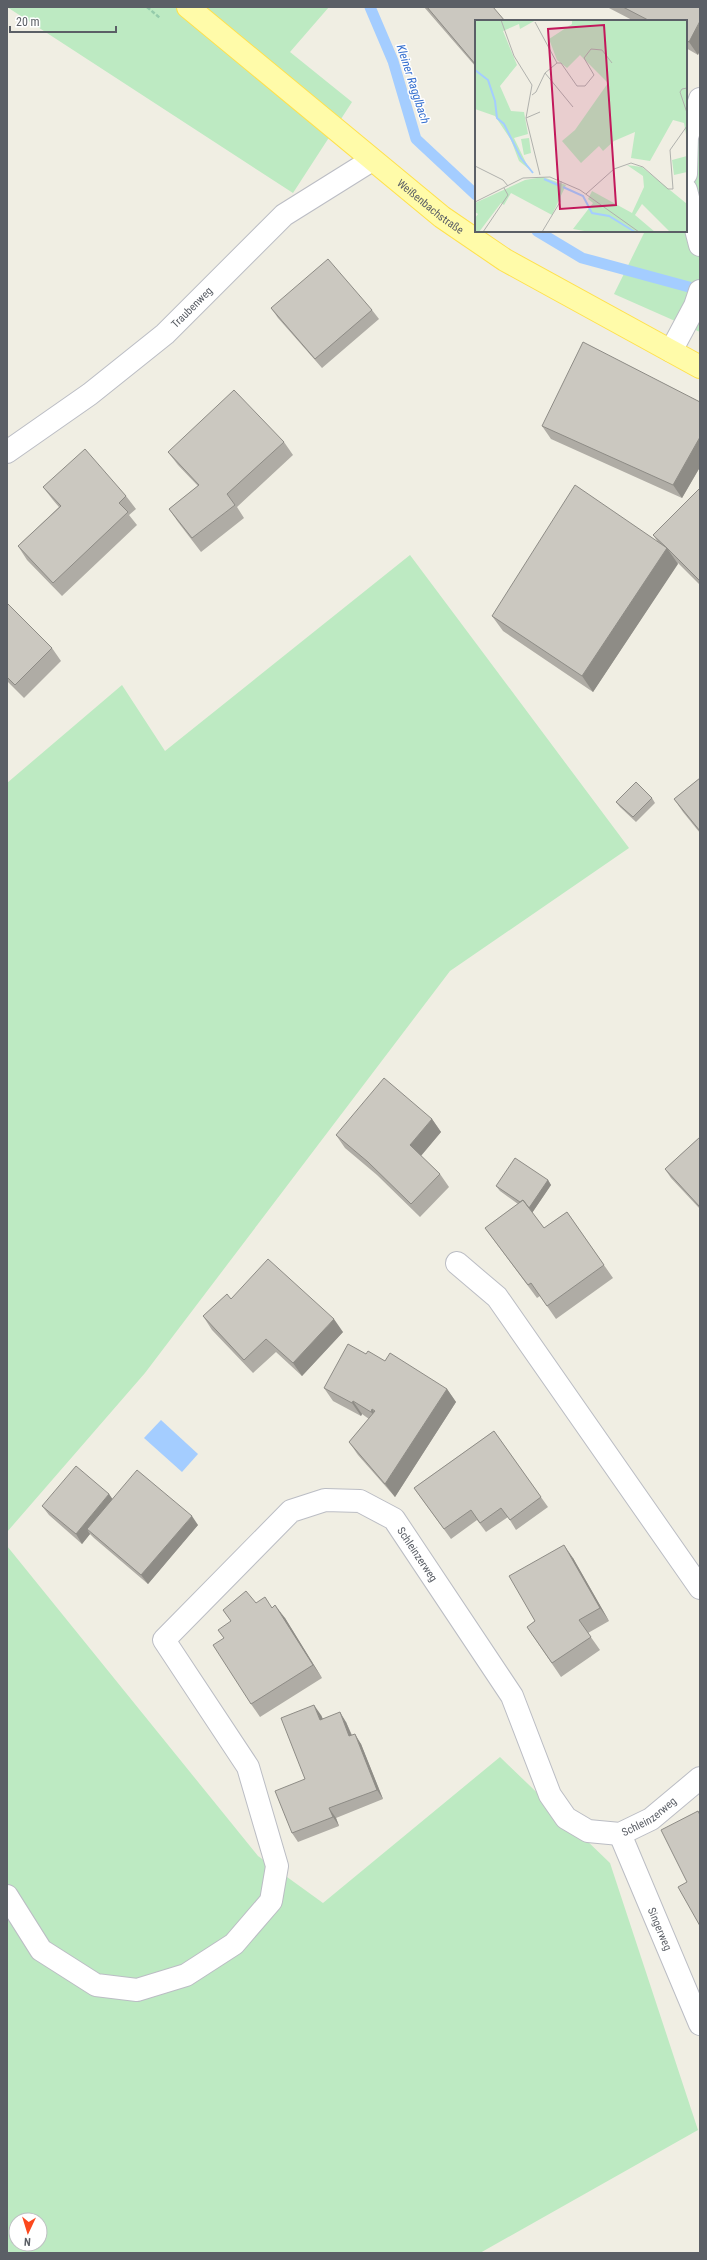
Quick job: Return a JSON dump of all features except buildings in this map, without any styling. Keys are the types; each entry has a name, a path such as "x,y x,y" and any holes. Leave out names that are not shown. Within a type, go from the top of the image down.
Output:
{"main road":[{"name":"Weißenbachstraße","path":"188,7 442,217 505,260 700,367"}],"street":[{"path":"687,137 700,99"},
{"name":"Traubenweg","path":"7,452 90,394 165,334 284,215 372,160"},
{"path":"687,194 700,245"},
{"path":"671,351 698,299"},
{"path":"457,1263 497,1297 700,1588"},
{"name":"Schleinzerweg","path":"7,1896 41,1950 96,1985 137,1990 186,1975 234,1944 271,1901 277,1866 248,1766 164,1640 291,1512 325,1500 360,1501 394,1519 512,1696 550,1795 566,1818 588,1830 620,1834 651,1819 700,1778"},
{"name":"Singerweg","path":"620,1834 700,2024"}],"green space":[{"path":"7,7 329,7 290,52 352,102 293,193"},
{"path":"700,126 700,332 614,294 645,232 687,232 687,150"},
{"path":"410,555 629,848 450,971 145,1373 7,1532 7,783 122,685 165,751"},
{"path":"7,1546 258,1856 323,1903 500,1757 610,1863 698,2130 480,2253 7,2253"}],"water":[{"path":"161,1420 198,1454 182,1472 144,1438"}],"waterway":[{"name":"Kleiner Ragglbach","path":"370,7 393,61 416,139 475,194"},
{"name":"Kleiner Ragglbach","path":"539,232 582,258 700,290"}]}
